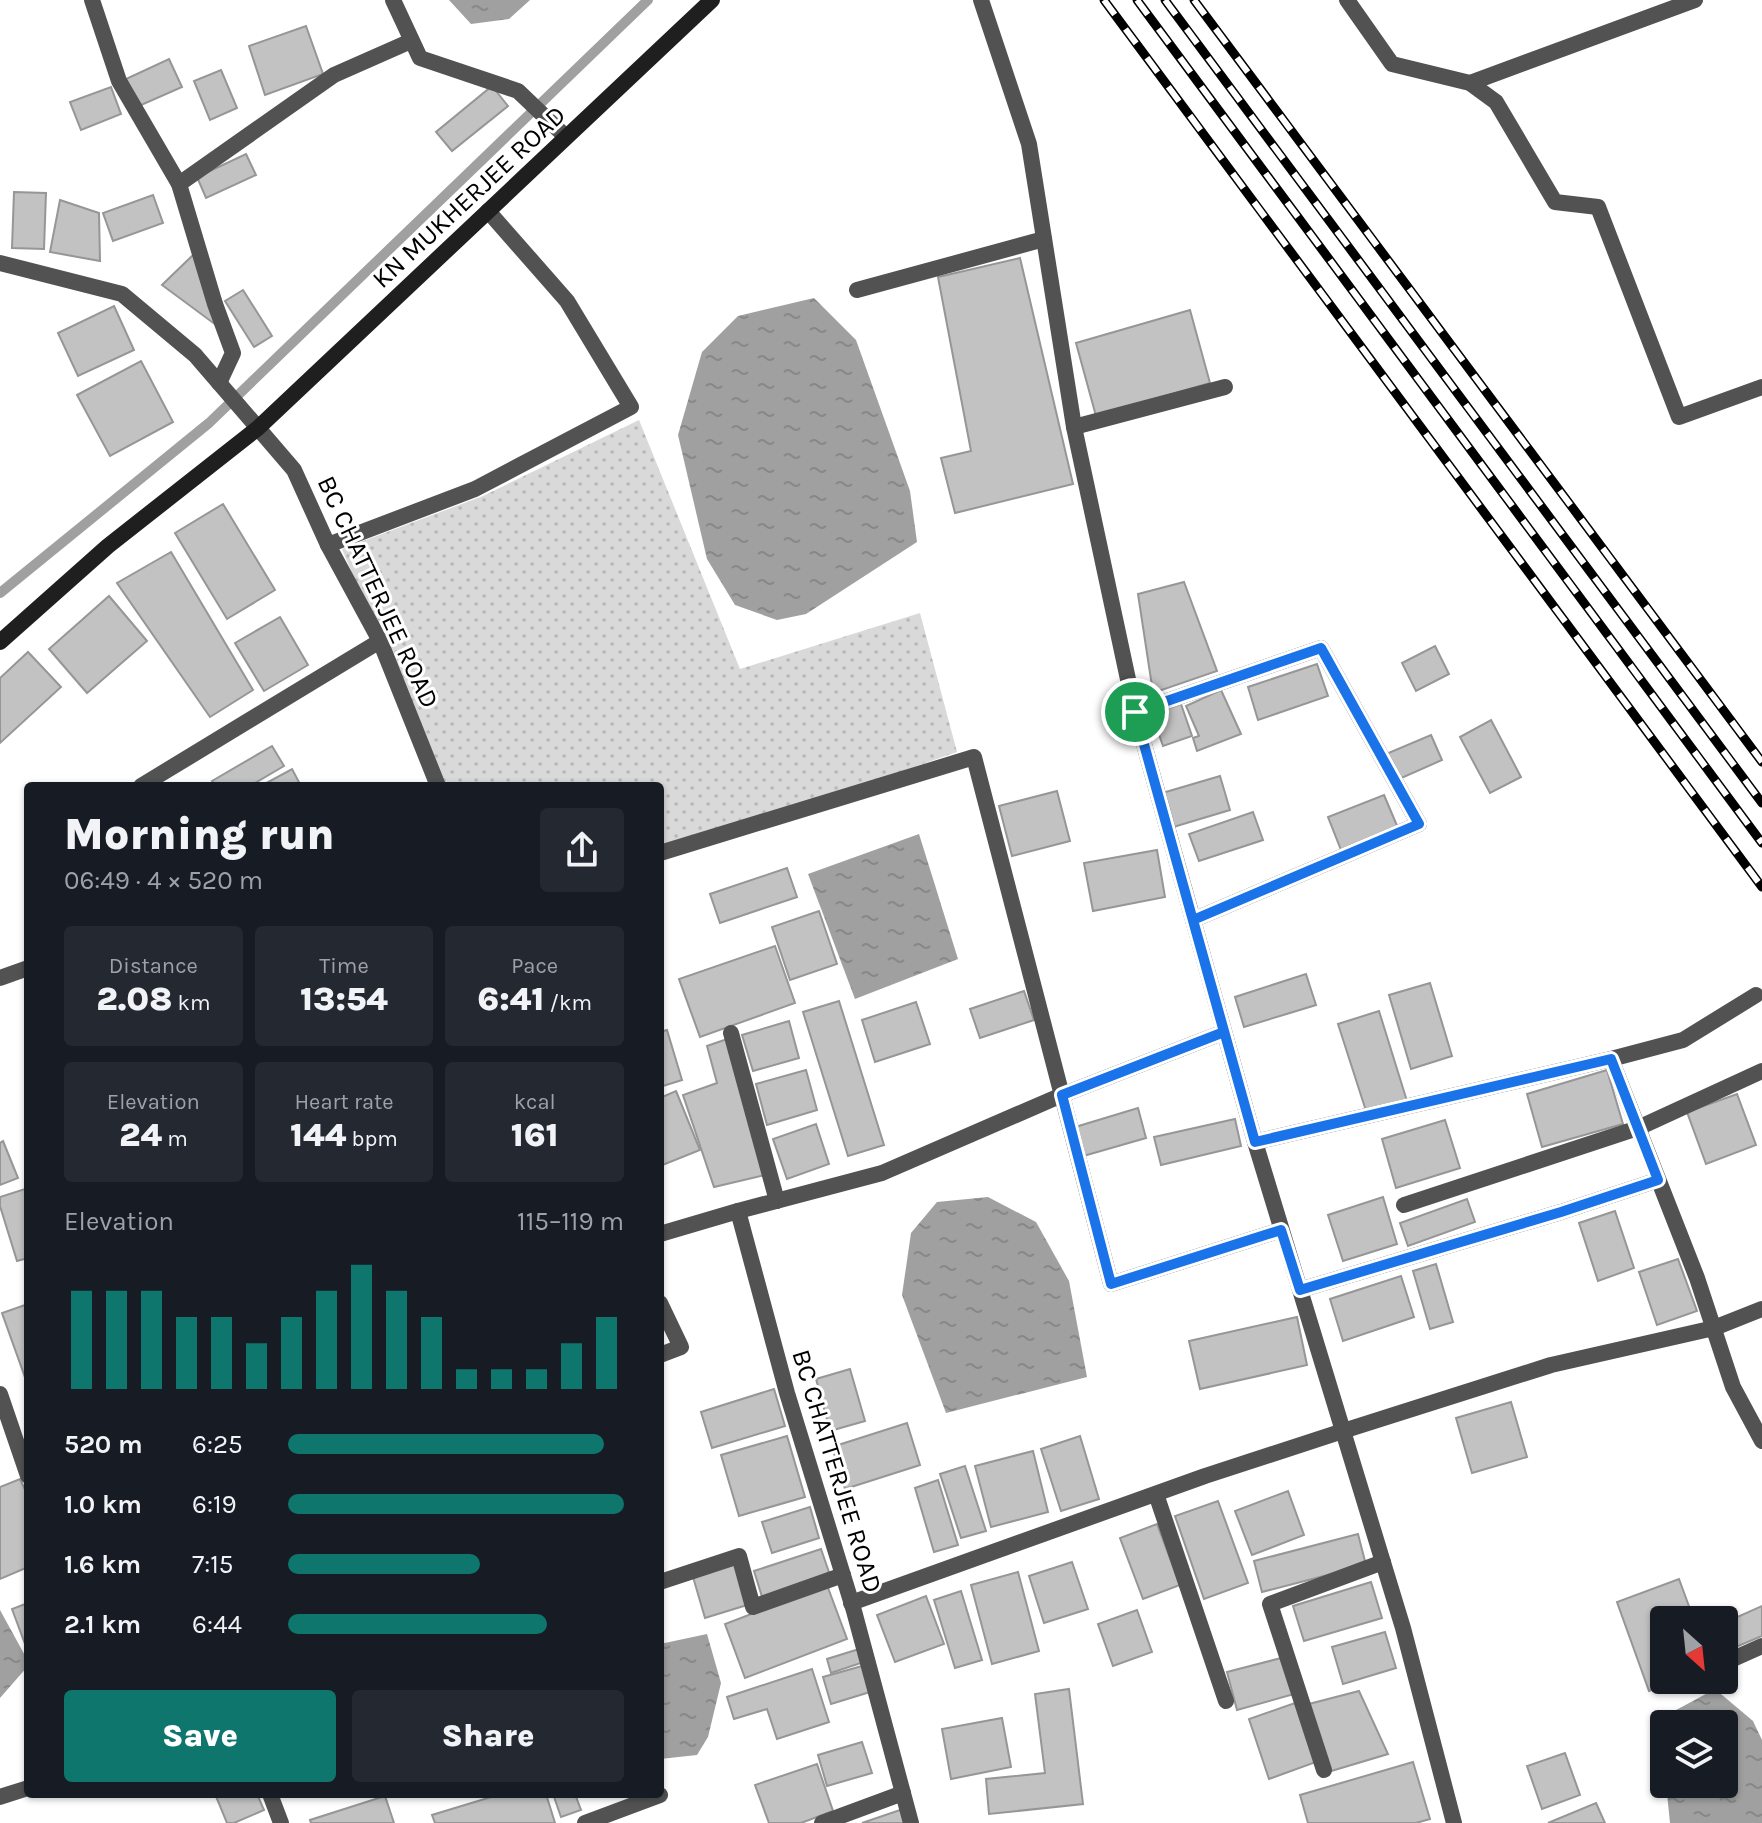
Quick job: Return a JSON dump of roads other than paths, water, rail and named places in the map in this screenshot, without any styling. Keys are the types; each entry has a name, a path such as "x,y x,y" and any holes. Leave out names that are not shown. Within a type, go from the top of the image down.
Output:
{"street":[{"path":"92,0 119,81 179,184 233,353 219,383"},
{"path":"393,0 420,58 518,91 566,137"},
{"name":"KN MUKHERJEE ROAD","path":"0,642 108,546 258,428 712,0"},
{"path":"981,0 1029,144 1074,427 1135,712 1255,1142 1383,1562 1454,1823"},
{"path":"1347,0 1392,64 1470,83 1496,102 1555,202 1598,207 1679,417 1762,387"},
{"path":"1470,83 1695,0"},
{"path":"179,184 334,75 411,41"},
{"path":"328,545 475,489 631,407 567,301 488,211"},
{"path":"857,290 1044,239"},
{"name":"BC CHATTERJEE ROAD","path":"0,263 122,294 195,355 294,470 328,545 380,641 436,782"},
{"path":"1074,427 1225,387"},
{"path":"148,782 380,641"},
{"path":"1135,712 1321,648 1419,824 1193,920"},
{"path":"664,852 974,757 1111,1284 1281,1230"},
{"path":"0,978 24,969"},
{"path":"1255,1142 1683,1040 1756,995"},
{"path":"664,1233 882,1173 1062,1095 1224,1032"},
{"path":"731,1033 777,1201"},
{"path":"1611,1059 1714,1328 1733,1387 1762,1441"},
{"path":"1404,1205 1638,1128 1762,1071"},
{"path":"1300,1290 1658,1180"},
{"name":"BC CHATTERJEE ROAD","path":"738,1211 911,1823"},
{"path":"851,1603 1343,1431 1551,1365 1714,1328 1762,1309"},
{"path":"664,1311 681,1347 664,1353"},
{"path":"0,1394 24,1464"},
{"path":"1156,1494 1226,1701"},
{"path":"664,1581 739,1556 753,1607 843,1575"},
{"path":"1324,1770 1270,1604 1383,1562"},
{"path":"1738,1657 1762,1646"},
{"path":"0,1797 24,1789"},
{"path":"822,1823 903,1793"},
{"path":"272,1798 281,1823"},
{"path":"585,1823 652,1798"}],"water":[{"path":"449,0 530,0 509,19 471,24"},
{"path":"814,298 856,340 910,491 917,542 806,614 777,620 735,605 707,559 678,435 702,352 738,316"},
{"path":"919,834 958,959 855,999 808,874"},
{"path":"988,1197 1036,1222 1069,1281 1087,1377 946,1413 902,1295 911,1233 937,1202"},
{"path":"0,1610 24,1654 24,1671 0,1698"},
{"path":"707,1634 721,1683 708,1737 697,1755 664,1759 664,1643"},
{"path":"1706,1694 1721,1694 1753,1721 1762,1740 1762,1823 1670,1823 1667,1798 1738,1798 1738,1710 1676,1710"}],"waterway":[{"path":"0,593 209,423 648,0"}],"railway":[{"path":"1104,0 1762,887"},
{"path":"1137,0 1762,843"},
{"path":"1165,0 1762,803"},
{"path":"1194,0 1762,762"}]}
